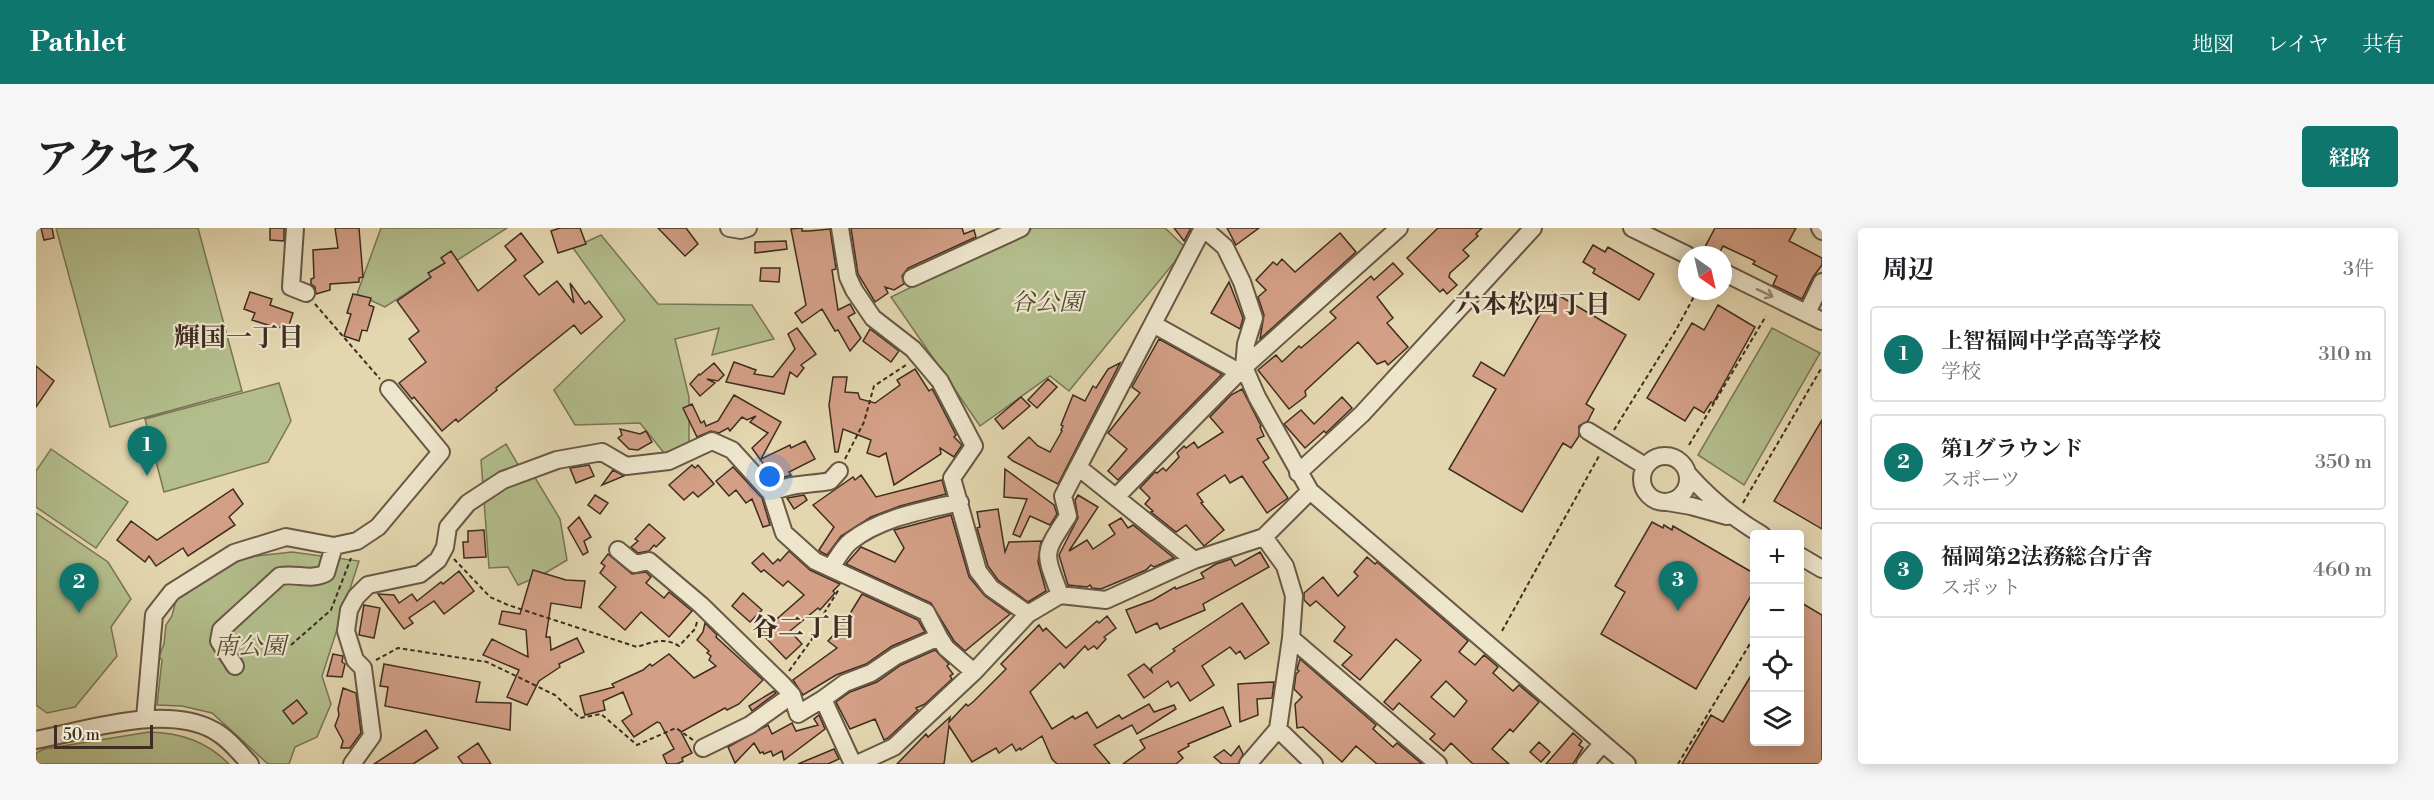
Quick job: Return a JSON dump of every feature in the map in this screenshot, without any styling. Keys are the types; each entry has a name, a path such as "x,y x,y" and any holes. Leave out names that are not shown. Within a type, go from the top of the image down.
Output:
{"street":[{"path":"295,228 291,287 306,293"},
{"path":"729,228 741,230 748,228"},
{"path":"840,228 848,277 854,290 873,318 913,349 940,381 974,446 952,478 978,571 990,588 1028,614"},
{"path":"912,278 1021,228"},
{"path":"1060,595 1047,559 1048,547 1068,516 1063,496 1203,228 1225,247 1242,282 1254,318 1246,344 1242,370"},
{"path":"1117,496 1242,370 1399,228"},
{"path":"1298,473 1362,414 1533,228"},
{"path":"1632,228 1678,250"},
{"path":"1732,276 1815,317 1822,282"},
{"path":"1153,324 1242,370 1310,491 1627,764"},
{"path":"145,718 154,615 172,592 234,553 286,537 334,546 357,541 378,527 441,452 389,389"},
{"path":"1588,431 1645,466"},
{"path":"352,764 372,736 363,668 355,660 346,631 349,610 356,597 368,585 420,574 438,560 445,547 448,527 468,503 503,480 557,460 602,452 626,466 669,461 712,441 732,450 771,493 784,533 816,561 926,612 946,648 974,672"},
{"path":"1734,518 1691,506 1654,500 1645,491 1641,478 1645,466 1656,457 1669,455 1682,462 1688,474 1707,496 1734,518 1755,530"},
{"path":"1078,467 1194,560"},
{"path":"771,493 779,488 830,481 838,471"},
{"path":"1667,502 1683,493 1688,474"},
{"path":"823,699 855,764 894,747 974,672 1028,614 1060,595 1106,600 1194,560 1264,537 1310,491"},
{"path":"831,567 849,542 878,524 960,502"},
{"path":"1248,764 1278,729 1291,638 1294,596 1285,566 1264,537"},
{"path":"235,666 219,641 221,630 280,576 293,574 316,578 326,573 334,546"},
{"path":"618,550 635,564 649,561 700,605 788,690 798,714 845,682 871,673 896,657 939,638"},
{"path":"1804,558 1822,569"},
{"path":"1291,638 1438,764"},
{"path":"703,748 750,725 788,690"},
{"path":"36,740 145,718 176,718 213,730 232,745 250,764"},
{"path":"1278,729 1314,764"},
{"path":"1585,764 1602,744"}],"path":[{"path":"306,293 389,389"},
{"path":"1502,631 1606,442 1692,300"},
{"path":"1689,445 1766,316"},
{"path":"838,471 864,422 874,386 918,357"},
{"path":"1743,503 1822,367"},
{"path":"291,645 331,610 357,541"},
{"path":"445,547 490,597 637,647 657,640 672,641 679,646 695,629 700,605"},
{"path":"788,690 791,666 812,639 820,620 847,577"},
{"path":"1678,764 1754,638"},
{"path":"363,668 398,648 487,662 555,695 580,718 601,714 637,745 675,728 703,748"}],"green space":[{"path":"56,228 198,228 242,391 110,427"},
{"path":"381,228 507,228 385,307 357,294"},
{"name":"谷公園","path":"1033,228 1165,228 1186,248 1069,391 1050,376 980,426 891,297"},
{"path":"601,235 658,304 752,305 774,339 712,355 719,328 675,339 689,397 689,443 665,454 640,423 575,425 554,390 625,320 573,248"},
{"path":"1772,328 1820,353 1744,485 1698,455"},
{"path":"279,383 291,421 268,462 164,492 145,419"},
{"path":"506,444 517,463 534,476 560,519 567,560 542,575 518,585 508,567 489,568 481,460"},
{"path":"51,449 128,502 96,548 36,507 36,471"},
{"path":"36,513 108,562 131,599 111,627 117,656 75,707 47,713 36,705"},
{"name":"南公園","path":"292,552 359,561 322,676 331,704 317,737 295,747 289,764 268,764 212,713 182,706 157,705 162,660 159,657 164,644 166,625 172,616 176,600 196,583 247,557"},
{"path":"149,732 182,736 202,744 229,764 36,764 36,753 44,749"}],"building":[{"path":"41,228 52,228 54,238 44,240"},
{"path":"270,228 284,228 284,241 270,240"},
{"path":"335,228 359,228 363,277 359,278 359,282 330,284 330,290 316,294 315,287 311,284 311,279 314,278 313,250 338,248"},
{"path":"560,228 580,228 586,244 558,253 551,231"},
{"path":"658,228 686,228 698,244 685,256"},
{"path":"802,228 802,231 830,229 836,269 832,270 838,310 850,304 855,313 848,317 861,338 850,351 822,309 802,323 795,313 806,305 791,229"},
{"path":"851,228 962,228 964,234 974,230 976,237 908,268 902,276 904,284 894,290 885,287 888,293 875,302 858,274"},
{"path":"1174,228 1191,228 1184,241"},
{"path":"1227,228 1259,228 1236,245"},
{"path":"1438,228 1482,228 1476,234 1478,236 1463,250 1469,256 1450,273 1449,277 1457,285 1447,294 1443,289 1440,292 1407,258"},
{"path":"1715,228 1796,228 1789,241 1822,258 1822,265 1802,299 1773,285 1777,276 1753,264 1755,261 1732,250 1732,246 1706,246"},
{"path":"521,233 543,262 524,276 539,295 557,281 574,303 570,283 585,304 589,301 602,317 581,334 574,325 458,422 456,419 442,431 414,397 412,399 399,383 426,362 409,339 419,331 397,301 431,277 428,273 445,263 441,258 451,251 478,291 516,260 505,246"},
{"path":"1340,233 1356,252 1260,339 1264,315 1258,297 1266,290 1256,280 1273,262 1277,265 1282,259 1295,272"},
{"path":"786,241 787,249 755,253 755,242"},
{"path":"1593,245 1605,252 1608,247 1654,274 1639,300 1593,273 1595,269 1583,262"},
{"path":"1393,263 1403,274 1377,297 1393,318 1387,323 1408,347 1388,365 1385,361 1377,364 1358,342 1305,391 1306,396 1289,409 1258,370 1276,355 1282,362 1299,346 1301,348 1336,318 1330,312 1371,276 1374,280"},
{"path":"761,268 780,268 779,282 760,281"},
{"path":"1229,282 1243,318 1240,329 1211,313"},
{"path":"250,292 272,299 270,305 293,313 289,325 277,328 252,320 255,313 244,309"},
{"path":"1553,292 1626,335 1586,404 1594,409 1588,421 1579,426 1579,436 1571,448 1563,443 1522,512 1449,469 1496,389 1473,376 1481,362 1504,376"},
{"path":"353,294 371,298 369,305 374,307 367,331 362,330 359,341 344,336 351,314 347,313"},
{"path":"1718,305 1755,327 1713,403 1711,402 1704,413 1694,407 1685,421 1647,398 1692,323 1704,330"},
{"path":"797,328 816,354 801,365 804,368 797,377 790,372 784,394 726,382 734,362 756,370 754,374 773,377 795,349 788,334"},
{"path":"870,329 899,351 891,362 863,341"},
{"path":"1159,339 1222,374 1118,480 1108,471 1127,449 1108,433 1140,393 1132,387"},
{"path":"714,363 724,375 718,381 707,379 715,383 700,396 690,384"},
{"path":"1120,363 1058,484 1008,457 1029,437 1038,446 1050,452 1062,431 1063,426 1061,425 1073,395 1085,401 1093,386 1096,388 1108,369"},
{"path":"36,366 54,381 36,407"},
{"path":"915,369 929,391 932,389 956,435 954,437 962,445 954,457 940,448 941,454 894,485 886,453 879,457 867,453 871,440 843,429 838,452 835,452 829,405 833,377 847,377 845,392 858,393 860,399 875,403 900,385 897,380"},
{"path":"1048,379 1057,387 1037,408 1028,400"},
{"path":"1242,389 1264,436 1257,439 1269,458 1263,462 1288,498 1267,513 1242,476 1230,483 1225,475 1197,494 1203,502 1201,503 1224,530 1204,546 1186,525 1176,532 1151,512 1153,511 1145,504 1150,498 1140,488 1155,472 1163,468 1166,471 1179,457 1177,453 1184,446 1186,448 1194,442 1198,448 1223,432 1210,417 1231,395"},
{"path":"734,395 781,422 761,459 790,445 791,448 805,441 815,459 789,472 791,475 775,480 752,448 768,433 750,422 756,416 747,420 742,417 730,431 728,428 719,433 711,431 697,437 683,408 692,404 701,423 704,421 706,426 718,421"},
{"path":"1021,397 1030,406 1003,429 995,419"},
{"path":"1342,397 1352,408 1326,433 1324,431 1305,448 1284,424 1301,410 1314,424"},
{"path":"1822,420 1822,529 1774,501"},
{"path":"620,429 640,434 646,431 652,442 638,450 629,449 618,438 622,435"},
{"path":"589,465 594,476 576,483 570,468"},
{"path":"692,465 695,468 698,465 714,484 698,497 693,492 684,500 669,485"},
{"path":"733,467 762,498 770,525 763,527 752,499 746,503 736,490 729,496 716,481"},
{"path":"1005,469 1054,505 1057,514 1050,525 1030,516 1020,537 1013,534 1027,499 1004,497"},
{"path":"613,470 624,476 602,485"},
{"path":"861,475 876,497 942,480 946,494 900,506 871,517 841,536 827,555 819,550 834,527 813,505 853,477 855,480"},
{"path":"233,489 243,504 229,517 235,525 188,556 183,548 156,566 149,556 145,562 117,540 131,521 157,540"},
{"path":"595,495 608,503 600,514 588,505"},
{"path":"804,495 807,500 794,509 787,498"},
{"path":"1078,495 1098,507 1069,551 1087,540 1093,549 1115,534 1109,525 1121,518 1128,528 1133,525 1174,558 1154,567 1151,565 1146,570 1101,589 1092,588 1090,585 1087,587 1068,585 1059,555 1078,518 1075,500"},
{"path":"998,509 1005,552 1009,542 1041,541 1038,562 1046,591 1028,602 998,580 988,566 977,528 980,527 977,512"},
{"path":"951,515 969,577 985,596 1010,614 965,651 954,641 931,603 846,564 861,547 895,562 904,548 894,530"},
{"path":"579,517 591,537 584,541 588,552 583,555 568,528"},
{"path":"1652,522 1672,530 1673,526 1750,571 1750,597 1696,689 1601,634 1625,592 1615,586"},
{"path":"649,524 665,538 649,551 638,553 631,547 638,541 635,539"},
{"path":"484,530 486,557 464,558 463,542 468,542 468,531"},
{"path":"789,551 810,570 840,584 820,610 818,608 790,631 802,644 786,659 761,633 804,595 788,581 783,586 764,570 761,572 752,563 763,553 773,564 778,559 780,561"},
{"path":"1260,552 1269,567 1203,604 1205,610 1160,629 1157,623 1136,633 1126,610 1153,600 1175,587 1176,589 1204,578 1201,573 1216,564 1231,559 1235,566"},
{"path":"608,554 632,574 646,572 651,577 646,583 664,598 669,592 692,611 669,637 641,612 625,630 599,607 616,587 600,573 605,566 601,563"},
{"path":"1367,557 1375,564 1377,562 1468,641 1459,652 1475,665 1484,655 1498,667 1493,673 1513,691 1519,685 1539,702 1513,732 1510,729 1492,749 1509,764 1473,764 1451,743 1444,751 1430,739 1435,734 1399,703 1393,710 1384,702 1421,660 1396,639 1360,680 1342,665 1352,655 1334,641 1345,627 1316,601 1310,606 1304,600 1304,593 1323,577 1338,596 1358,576 1354,572","holes":["1446,681 1467,701 1454,717 1431,697"]},
{"path":"533,570 566,580 585,581 581,608 551,603 546,637 550,637 551,650 577,638 584,652 559,664 560,667 539,681 527,705 507,697 519,670 483,655 492,639 528,657 526,630 499,624 502,611 520,614"},
{"path":"459,571 474,591 444,614 434,601 409,618 413,623 404,629 378,594 394,595 399,603 412,594 417,601"},
{"path":"743,593 762,610 750,622 732,606"},
{"path":"862,594 918,620 925,632 892,646 866,664 836,675 803,695 793,680 837,648 828,641 840,628 837,626 848,617"},
{"path":"1242,603 1269,643 1245,659 1240,651 1236,654 1230,647 1202,666 1214,685 1190,701 1178,682 1171,687 1168,681 1144,698 1128,675 1144,664 1152,672 1151,668 1175,651 1173,649"},
{"path":"1804,604 1822,615 1822,764 1682,764 1711,715 1723,722 1750,677 1750,746 1804,746"},
{"path":"364,605 380,608 374,638 359,635"},
{"path":"1107,616 1116,628 1104,637 1106,639 1097,649 1094,646 1088,650 1085,646 1064,668 1060,663 1030,692 1052,729 1073,716 1075,719 1087,712 1097,728 1119,715 1122,719 1149,704 1154,712 1174,705 1176,709 1137,734 1132,725 1094,745 1110,764 1057,764 1052,759 1042,736 1021,750 1020,748 1016,751 1012,744 999,753 996,748 972,762 949,726 944,764 897,764 926,734 928,737 950,717 949,722 966,704 968,706 974,701 1006,669 1001,664 1039,625 1043,631 1046,628 1066,648 1097,621 1099,623"},
{"path":"705,623 717,635 716,637 763,680 739,704 727,710 725,708 681,732 692,753 682,758 683,761 677,764 667,764 663,755 674,749 660,723 657,722 634,737 622,721 632,714 623,692 603,701 605,710 585,715 580,696 614,687 612,684 643,670 650,664 652,666 669,654 694,678 716,666 709,660 711,656 707,653 709,651 697,640 703,632"},
{"path":"935,650 949,664 947,666 953,674 950,676 952,679 925,704 916,708 918,710 884,740 875,719 850,729 836,702 850,692 877,682 901,665"},
{"path":"333,654 343,656 342,662 345,664 342,677 327,676"},
{"path":"1300,659 1376,725 1373,729 1393,747 1397,743 1422,764 1377,764 1356,746 1342,762 1303,727 1297,728 1295,704 1302,697 1294,689"},
{"path":"384,664 480,682 476,702 511,703 510,730 385,706 388,687 380,686"},
{"path":"1274,682 1272,698 1257,699 1258,715 1240,722 1238,684"},
{"path":"343,688 356,693 361,733 350,748 341,748 343,741 335,726"},
{"path":"774,691 776,693 752,711 749,706"},
{"path":"297,700 307,713 293,724 283,711"},
{"path":"1223,707 1231,726 1188,744 1189,746 1178,752 1183,758 1176,764 1123,764 1145,748 1140,740"},
{"path":"819,715 825,729 784,760 782,751 773,756 771,751 760,753 754,743 735,763 728,747 768,725 772,734 792,723 796,731 818,725 814,719"},
{"path":"426,730 438,748 413,764 374,764"},
{"path":"1573,733 1582,741 1579,745 1583,748 1573,764 1546,764"},
{"path":"1539,742 1550,752 1541,762 1530,752"},
{"path":"478,743 491,764 463,764 458,757"},
{"path":"1239,746 1243,754 1238,764 1222,764 1214,757 1224,750 1231,756"},
{"path":"834,749 839,759 828,764 798,764"}],"place":[{"name":"上智福岡中学高等学校","path":"147,476"},
{"name":"福岡第2法務総合庁舎","path":"1678,611"},
{"name":"第1グラウンド","path":"79,613"}],"district":[{"name":"六本松四丁目","path":"1533,305"},
{"name":"輝国一丁目","path":"239,338"},
{"name":"谷二丁目","path":"804,628"}]}
